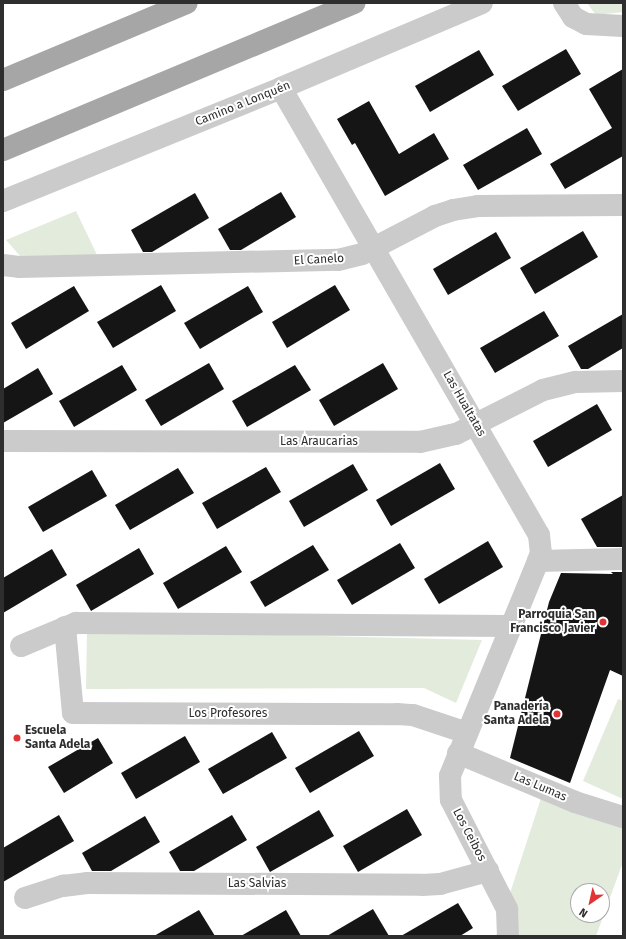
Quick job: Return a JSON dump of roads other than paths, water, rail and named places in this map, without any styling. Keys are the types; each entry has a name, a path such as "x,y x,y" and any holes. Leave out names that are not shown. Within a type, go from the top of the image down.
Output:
{"main road":[{"path":"3,80 186,3"},
{"path":"3,150 355,3"}],"street":[{"name":"Camino a Lonquén","path":"3,201 281,88 482,3"},
{"path":"564,3 573,16 586,24 623,26"},
{"name":"Las Hualtatas","path":"281,88 539,535 541,553 466,733"},
{"name":"El Canelo","path":"3,264 19,267 334,261 348,259 374,249 435,216 459,209 478,206 623,205"},
{"name":"Las Araucarias","path":"3,442 420,442 456,434 529,395 559,385 593,381 623,381"},
{"path":"538,561 623,559"},
{"path":"21,646 65,626 76,623 511,626"},
{"name":"Los Profesores","path":"65,626 73,713 397,714 413,716 466,733"},
{"name":"Los Ceibos","path":"466,733 450,776 451,800 507,910 508,936"},
{"name":"Las Lumas","path":"458,753 575,802 623,817"},
{"name":"Las Salvias","path":"25,898 63,886 87,883 422,885 440,884 488,871"}],"place":[{"name":"Parroquia San Francisco Javier","path":"603,622"},
{"name":"Panadería Santa Adela","path":"557,714"},
{"name":"Escuela Santa Adela","path":"17,738"}]}
